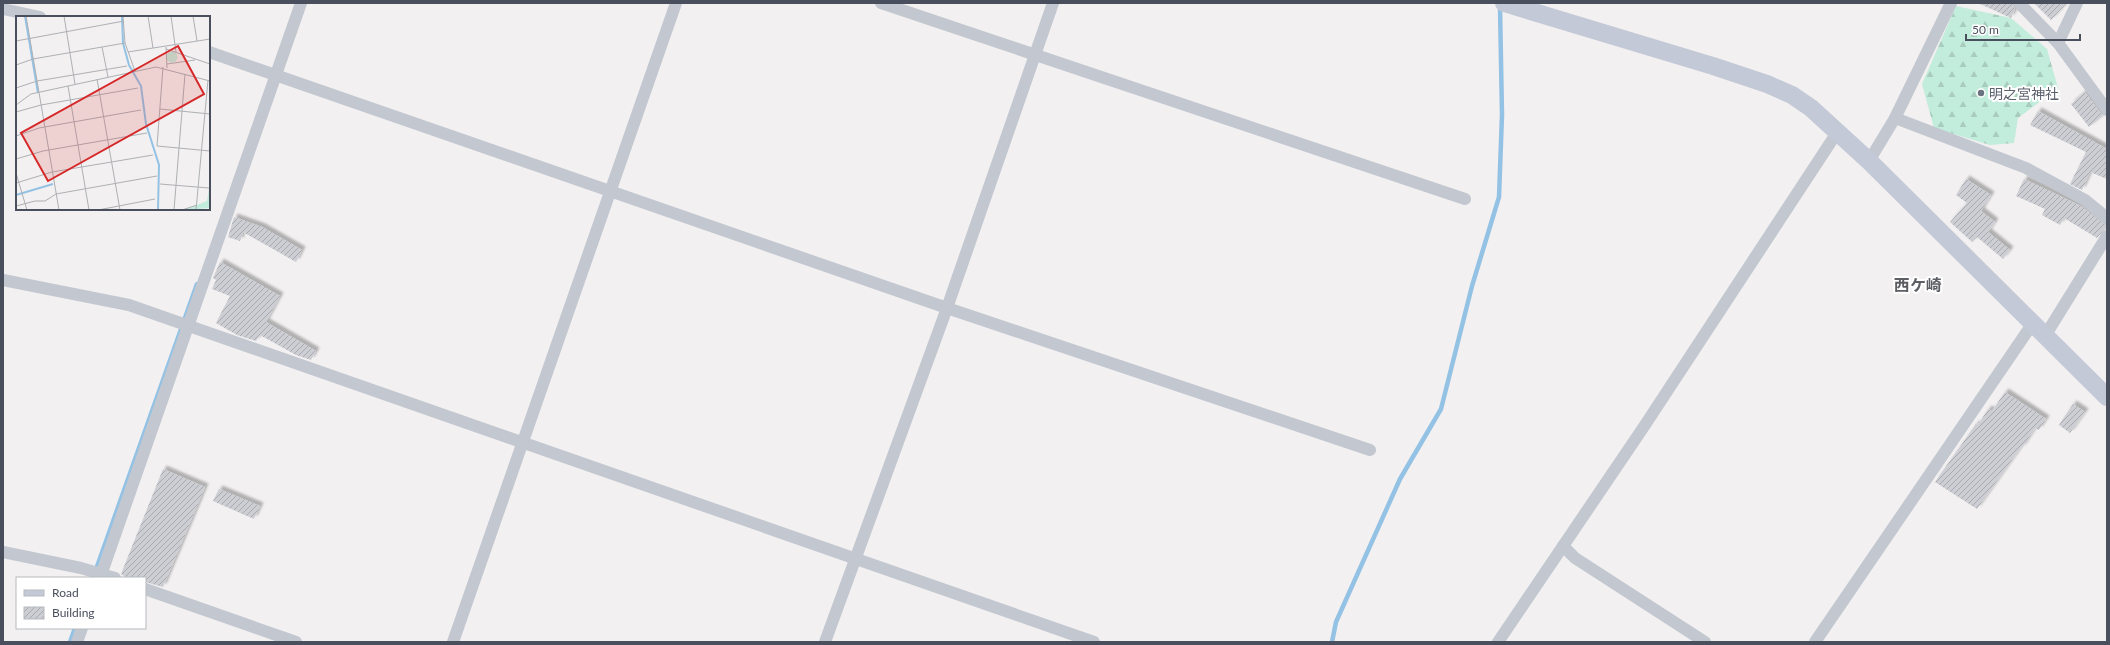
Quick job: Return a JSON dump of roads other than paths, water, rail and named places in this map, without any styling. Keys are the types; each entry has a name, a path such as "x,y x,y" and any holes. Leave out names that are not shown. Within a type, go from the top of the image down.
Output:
{"street":[{"path":"3,552 100,576 301,3"},
{"path":"453,642 676,3"},
{"path":"881,3 1465,199"},
{"path":"825,642 947,308 1036,56 1053,3"},
{"path":"1504,3 1526,6 1768,84 1798,100 1838,131 1870,161 2107,397"},
{"path":"1870,161 1895,118 1951,3"},
{"path":"2019,3 2058,43 2107,110"},
{"path":"2058,43 2077,3"},
{"path":"3,9 35,16"},
{"path":"210,52 947,308 1370,450"},
{"path":"1895,118 2026,168 2085,200 2107,218"},
{"path":"1498,642 1645,425 1838,131"},
{"path":"1815,642 2107,236"},
{"path":"3,280 129,305 1094,642"},
{"path":"1563,546 1574,558 1705,642"},
{"path":"146,589 296,642"},
{"path":"77,642 82,629"}],"waterway":[{"path":"1332,642 1336,622 1400,479 1441,409 1472,286 1499,197 1502,115 1500,7"},
{"path":"93,577 197,284"},
{"path":"70,642 75,629"}],"place":[{"name":"明之宮神社","path":"1981,93"}],"district":[{"name":"西ケ崎","path":"1918,284"}]}
